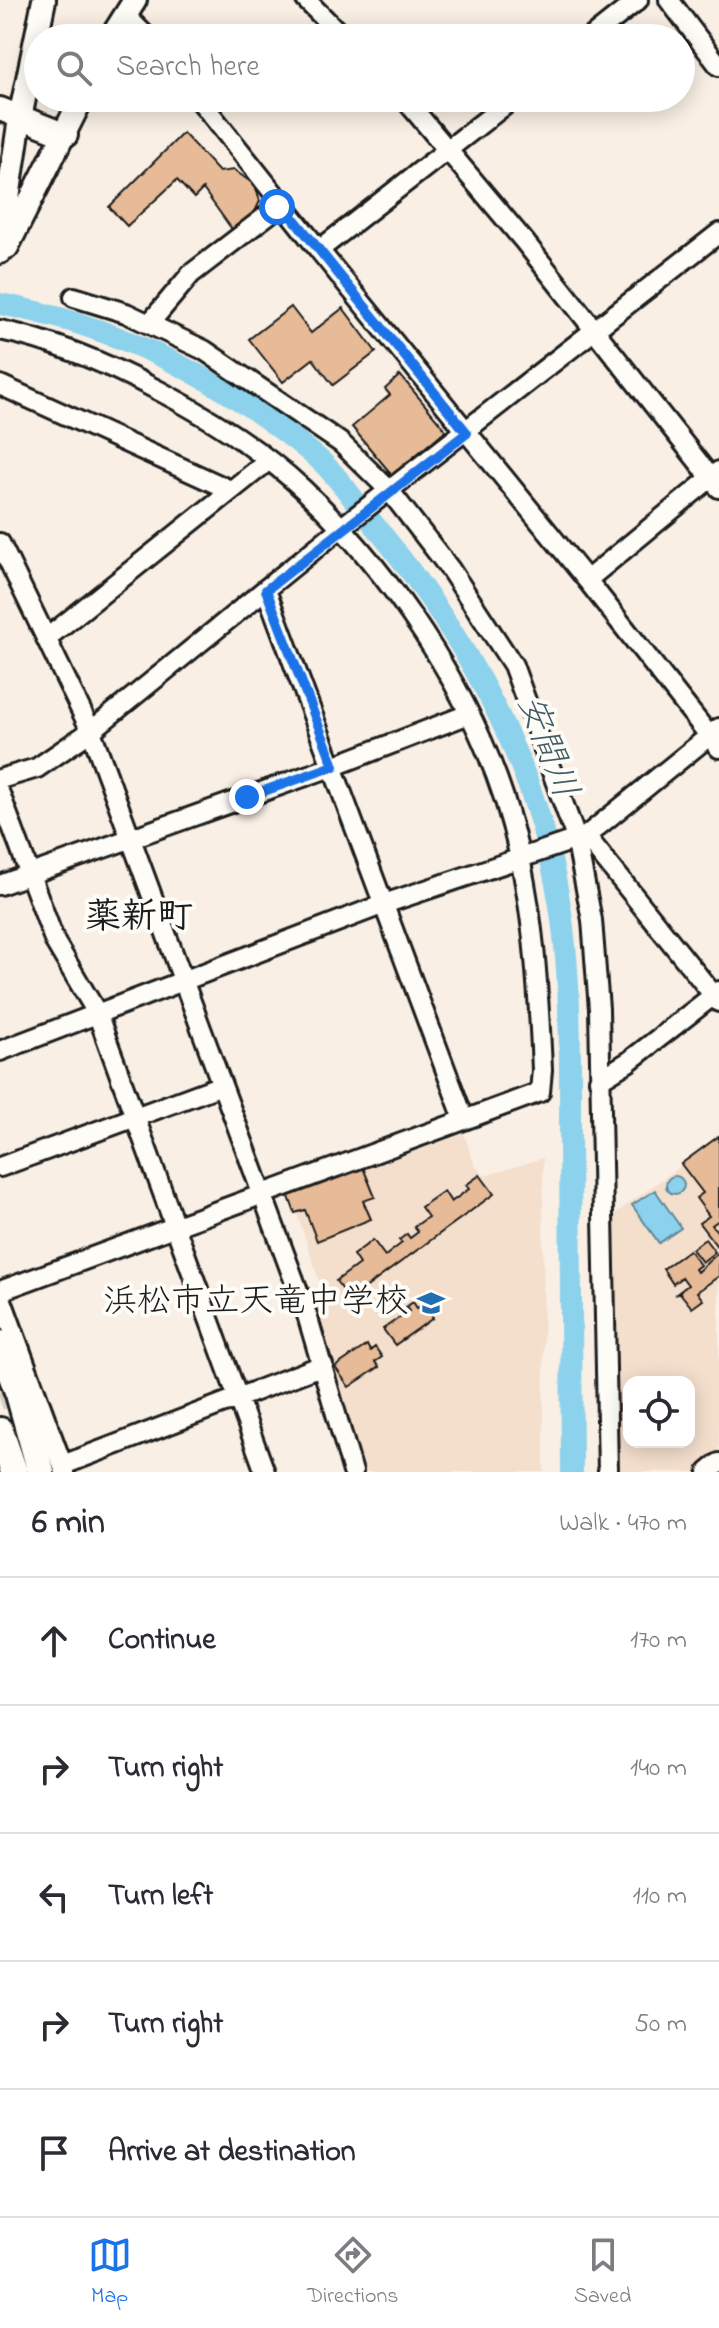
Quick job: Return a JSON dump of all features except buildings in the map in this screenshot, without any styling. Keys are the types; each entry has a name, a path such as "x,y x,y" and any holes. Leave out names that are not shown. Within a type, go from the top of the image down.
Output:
{"highway":[{"path":"5,1341 13,1397 56,1470"},
{"path":"0,1431 14,1472"}],"main road":[{"path":"37,24 44,0"},
{"path":"119,24 130,5"},
{"path":"0,252 10,113 24,66"},
{"path":"0,261 76,112"},
{"path":"10,113 66,135"}],"street":[{"path":"306,0 330,24"},
{"path":"608,24 638,0"},
{"path":"669,0 687,24"},
{"path":"130,5 140,24"},
{"path":"695,34 719,66"},
{"path":"0,1051 384,904 579,837 716,737 209,112"},
{"path":"416,112 716,479 587,580"},
{"path":"319,250 495,112"},
{"path":"149,324 191,274 282,204"},
{"path":"0,779 37,768 91,731 342,527 467,433 594,328 719,233"},
{"path":"74,297 149,324 204,350 341,443 389,491 450,569 513,665 579,837 592,920 599,1009 608,1472"},
{"path":"0,330 57,346 148,386 219,427 301,487 342,527 415,624 469,714 505,801 531,906 538,963 540,1092 0,1293 5,1341 55,1443 56,1470 323,1365"},
{"path":"0,385 230,490"},
{"path":"47,638 268,461"},
{"path":"0,543 6,564 47,638 91,731 263,1193 323,1365 353,1472"},
{"path":"266,590 464,1119"},
{"path":"0,885 334,766 469,714"},
{"path":"0,794 55,942 97,1013 265,1472"},
{"path":"579,837 717,996 599,1080"},
{"path":"0,1167 222,1085"},
{"path":"13,1397 55,1443"},
{"path":"708,1472 719,1463"}],"shaded area":[{"name":"浜松市立天竜中学校","path":"464,1134 475,1166 485,1176 543,1158 544,1472 363,1472 311,1307 325,1298 291,1196"},
{"path":"719,1138 719,1455 695,1472 612,1472 608,1219"}],"water":[{"path":"675,1176 684,1185 675,1194 666,1185"},
{"path":"655,1190 681,1228 659,1243 632,1205"}],"waterway":[{"name":"安間川","path":"0,304 86,326 168,359 244,403 315,456 336,477 401,558 462,648 489,696 532,795 548,847 563,929 570,1049 572,1472"}],"tunnel":[{"path":"0,1401 6,1399"}],"place":[{"name":"浜松市立天竜中学校","path":"431,1303"}],"district":[{"name":"薬新町","path":"139,918"}],"route":[{"path":"247,797 334,766 266,590 388,491 467,433 282,204 277,207"}]}
